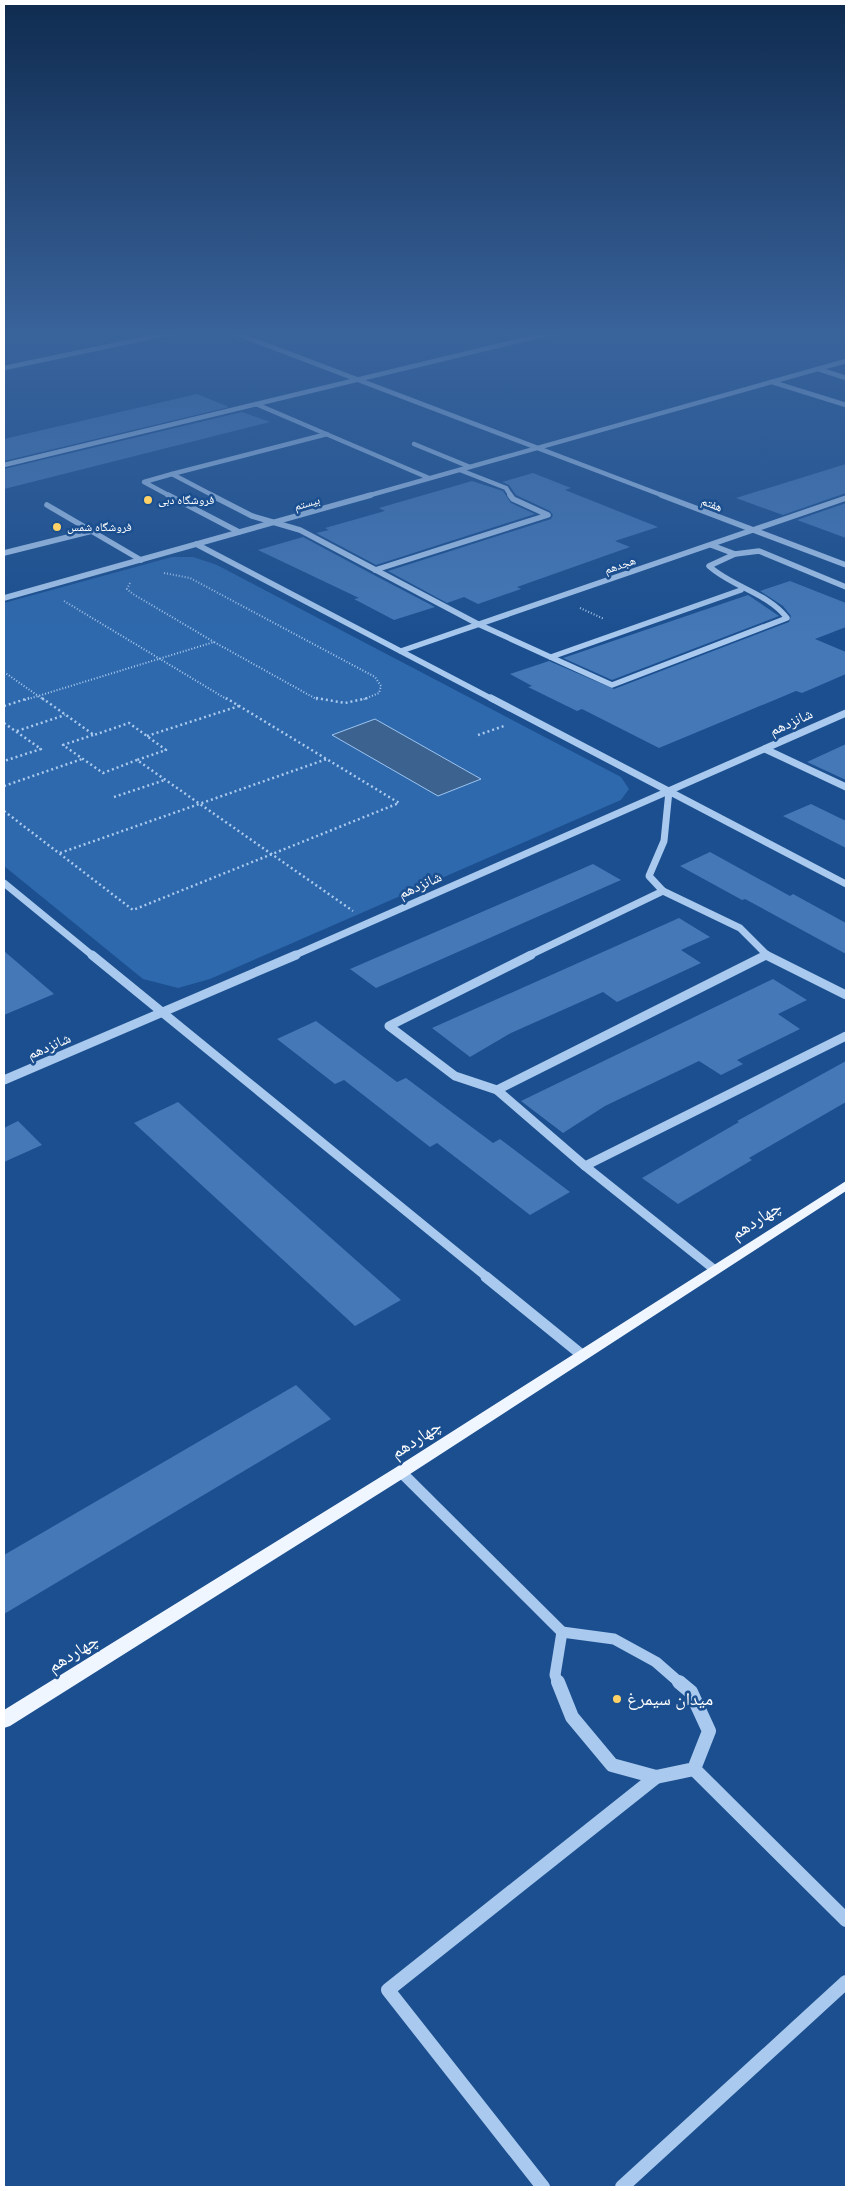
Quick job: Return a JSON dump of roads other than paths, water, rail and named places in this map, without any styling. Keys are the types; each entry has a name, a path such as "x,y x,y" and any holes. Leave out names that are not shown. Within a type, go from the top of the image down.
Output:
{"main road":[{"name":"چهاردهم","path":"4,1720 402,1472 846,1185"}],"street":[{"path":"4,464 125,435"},
{"path":"239,532 144,482 322,435"},
{"path":"330,435 429,478"},
{"name":"هفتم","path":"504,435 846,565"},
{"name":"بیستم","path":"4,598 583,435"},
{"path":"414,444 470,467"},
{"path":"375,570 548,515 541,510 513,499 506,488 460,470"},
{"path":"172,474 252,516 300,530 478,624 612,684 787,618 783,610 741,590 714,573 709,566 735,554 759,551 846,587"},
{"name":"هجدهم","path":"401,651 846,498"},
{"path":"47,505 141,560"},
{"path":"4,553 92,531"},
{"path":"196,544 846,884"},
{"path":"711,545 735,554"},
{"path":"551,657 741,590"},
{"name":"شانزدهم","path":"4,1080 163,1013 846,713"},
{"path":"765,749 846,787"},
{"path":"669,791 664,840 649,876 663,891 740,928 766,955 846,995"},
{"path":"4,883 582,1355"},
{"path":"663,891 439,999 389,1026 455,1076 497,1090 585,1166 715,1270"},
{"path":"497,1090 766,955"},
{"path":"585,1166 846,1036"},
{"path":"402,1472 562,1632 614,1639 656,1662 691,1692 708,1731 694,1770"},
{"path":"562,1632 555,1675 572,1717 612,1765 656,1777 694,1770"},
{"path":"694,1770 846,1920"},
{"path":"543,2187 388,1990 656,1777"},
{"path":"622,2187 846,1982"}],"place":[{"name":"فروشگاه دبی","path":"148,500"},
{"name":"فروشگاه شمس","path":"57,527"},
{"name":"میدان سیمرغ","path":"617,1699"}]}
